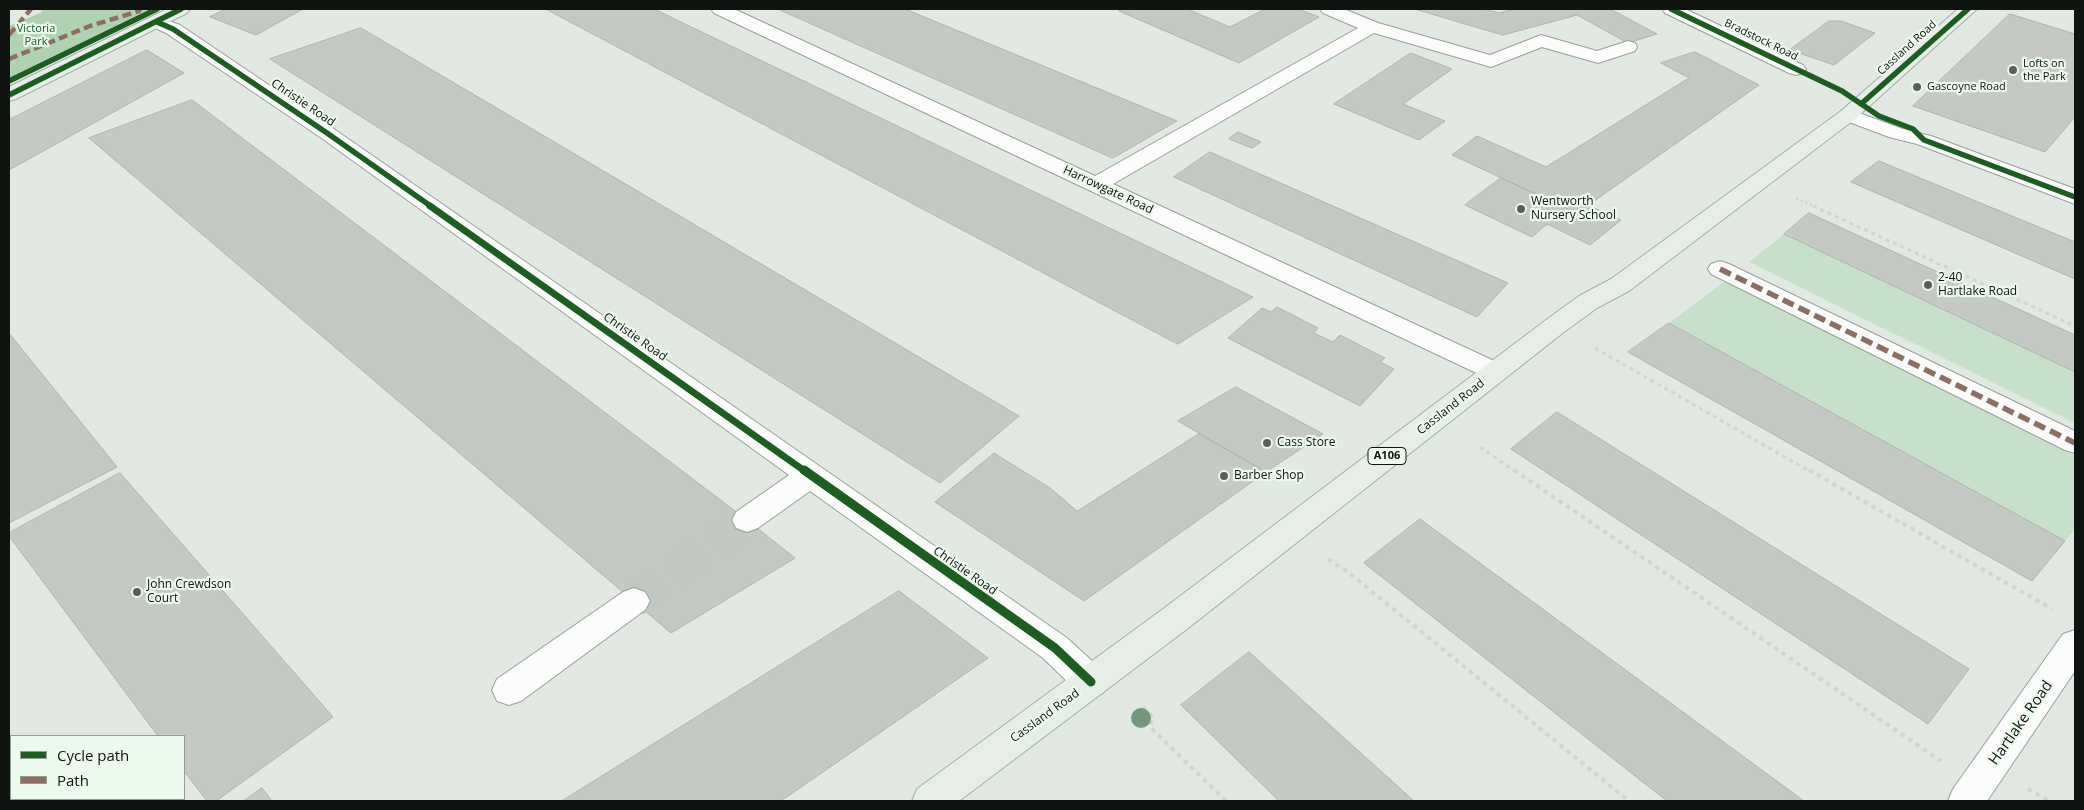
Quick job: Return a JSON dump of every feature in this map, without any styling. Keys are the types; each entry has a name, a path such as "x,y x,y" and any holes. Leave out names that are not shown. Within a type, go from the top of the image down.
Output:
{"main road":[{"path":"9,96 181,9"},
{"name":"Cassland Road","path":"930,801 1091,682 1588,302 1620,285 1848,115 1968,9"}],"street":[{"name":"Harrowgate Road","path":"720,9 1098,184 1496,372"},
{"path":"1329,9 1372,27 1491,61 1541,41 1598,57 1628,47"},
{"name":"Bradstock Road","path":"1671,9 1796,69"},
{"name":"Christie Road","path":"157,22 172,29 327,133 811,475 1055,648 1091,682"},
{"path":"1098,184 1372,27"},
{"path":"1848,115 1896,133 1924,140 2075,197"},
{"path":"1720,269 2075,443"},
{"path":"747,520 811,475"},
{"path":"509,690 634,601"},
{"name":"Hartlake Road","path":"1972,793 2075,644"}],"path":[{"path":"1796,198 2075,326"},
{"path":"1595,348 2058,612"},
{"path":"1480,447 1972,793"},
{"path":"1328,559 1356,578 1629,801"},
{"path":"1143,707 1153,717 1150,727 1226,801"},
{"path":"2027,788 2049,801"}],"green space":[{"name":"Victoria Park","path":"40,9 150,9 9,78 9,26 42,12"},
{"path":"1784,234 2075,372 2075,423 1749,262"},
{"path":"1729,278 2075,455 2075,529 2065,541 1669,323"}],"building":[{"path":"226,9 303,9 256,35 210,17"},
{"path":"546,9 654,9 1253,297 1178,344"},
{"path":"778,9 905,9 1177,121 1113,158"},
{"path":"1120,9 1187,9 1230,27 1265,9 1298,9 1319,17 1239,63 1119,11"},
{"path":"1415,9 1484,9 1499,13 1515,9 1610,9 1657,34 1628,43 1577,15 1503,35"},
{"name":"Lofts on the Park","path":"2010,14 2075,34 2075,117 2045,152 1913,106"},
{"path":"1829,21 1841,21 1875,33 1834,65 1790,50"},
{"path":"361,28 1019,416 940,483 270,59"},
{"path":"147,50 184,73 9,170 9,120"},
{"path":"1695,52 1759,85 1577,213 1452,155 1477,136 1546,167 1689,78 1661,63"},
{"path":"1411,53 1452,69 1403,104 1445,121 1419,140 1334,104"},
{"path":"192,100 795,558 671,633 89,138"},
{"path":"1238,132 1261,142 1252,148 1229,139"},
{"path":"1210,152 1508,283 1477,317 1174,177"},
{"path":"1879,161 2075,242 2075,279 1851,182"},
{"name":"Wentworth Nursery School","path":"1501,178 1577,213 1588,205 1621,220 1590,245 1547,224 1532,237 1465,205"},
{"name":"2-40 Hartlake Road","path":"1809,213 2075,335 2075,372 1784,234"},
{"path":"1277,307 1318,328 1314,333 1333,342 1340,335 1385,358 1380,362 1394,369 1360,406 1228,338 1262,308 1271,312"},
{"path":"1669,323 2065,541 2032,581 1628,352"},
{"path":"9,333 117,467 9,523"},
{"path":"1236,387 1323,434 1266,472 1178,421"},
{"path":"1557,412 1969,669 1928,724 1511,449"},
{"path":"1199,434 1266,472 1084,601 935,502 994,453 1050,488 1077,511"},
{"name":"John Crewdson Court","path":"120,473 333,717 216,801 207,801 185,772 185,735 157,735 9,536 9,533"},
{"path":"1420,519 1804,801 1667,801 1364,563"},
{"path":"899,591 988,658 781,801 562,801"},
{"path":"1249,652 1414,801 1279,801 1181,705"},
{"path":"262,788 272,801 244,801"}],"tunnel":[{"path":"634,601 747,520"}],"marked path":[{"path":"9,35 31,9"},
{"path":"9,59 90,26 139,11 140,9"},
{"path":"1720,269 2075,443"}],"cycle path":[{"path":"9,81 157,9"},
{"path":"9,95 181,9"},
{"path":"1671,9 1842,91 1879,116 1913,129 1924,140 2075,197"},
{"path":"1861,104 1968,9"},
{"path":"157,22 173,29 327,133 1055,648 1091,682"}],"place":[{"name":"Lofts on the Park","path":"2013,70"},
{"name":"Gascoyne Road","path":"1917,87"},
{"name":"Wentworth Nursery School","path":"1521,209"},
{"name":"2-40 Hartlake Road","path":"1928,285"},
{"name":"Cass Store","path":"1267,443"},
{"name":"Barber Shop","path":"1224,476"},
{"name":"John Crewdson Court","path":"137,592"}]}
